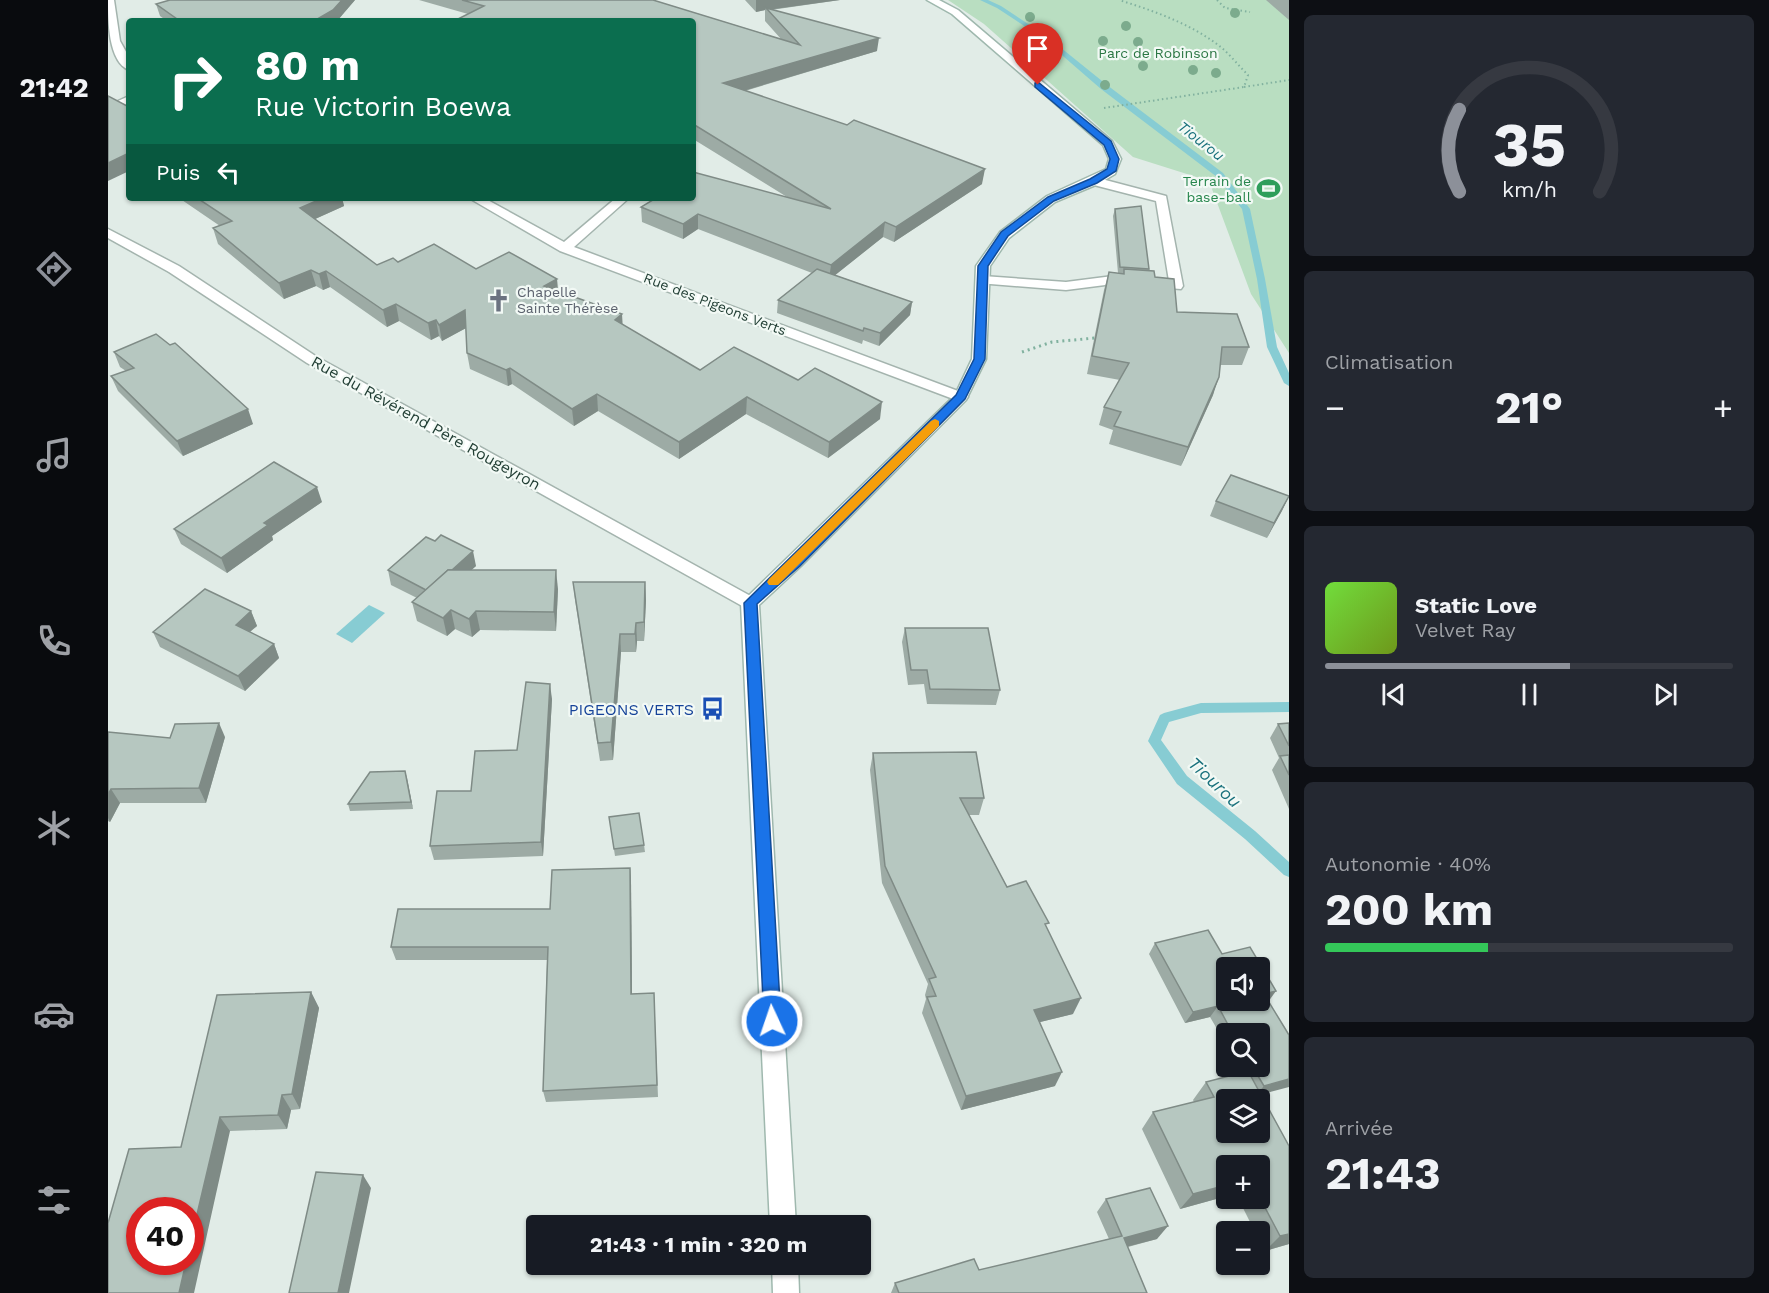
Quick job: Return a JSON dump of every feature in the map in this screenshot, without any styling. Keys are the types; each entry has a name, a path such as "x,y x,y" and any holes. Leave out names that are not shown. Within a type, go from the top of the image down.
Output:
{"street":[{"path":"110,0 115,41 126,61"},
{"path":"782,1215 750,603 795,562 961,397 979,359 983,266 1004,234 1051,199 1112,171 1115,159 1108,143 955,12 932,0"},
{"path":"983,280 1066,286 1113,280 1176,286 1162,199 1094,181"},
{"name":"Rue des Pigeons Verts","path":"480,201 565,248 961,397"},
{"path":"565,248 620,201"},
{"name":"Rue du Révérend Père Rougeyron","path":"108,233 174,269 321,365 750,603"},
{"path":"785,1275 786,1293"}],"path":[{"path":"1119,0 1150,10 1191,29 1223,49 1248,75 1244,87"},
{"path":"1217,0 1225,8 1250,12"},
{"path":"1118,106 1289,80"},
{"path":"1022,352 1052,342 1095,338"}],"green space":[{"name":"Parc de Robinson","path":"948,0 1289,0 1289,353 1251,294 1209,181 1133,157 984,24"}],"water":[{"path":"369,605 385,613 352,643 336,634"}],"building":[{"path":"170,0 342,0 333,10 319,18 176,18 156,4"},
{"path":"462,0 653,0 800,45 766,8 879,38 723,83 847,125 854,120 985,169 896,227 885,222 831,265 698,214 683,224 641,207 651,201 696,201 696,173 831,209 696,126 696,18 460,18 484,6"},
{"path":"108,96 126,105 126,154 108,163"},
{"path":"202,201 316,201 300,208 377,265 393,258 398,262 434,244 476,269 509,252 557,279 544,286 622,314 615,320 700,370 734,347 798,380 815,368 882,402 829,442 747,397 679,442 597,394 572,409 510,368 506,370 467,353 465,310 439,325 436,320 428,323 396,304 383,310 326,271 319,274 311,270 279,283 213,228 232,221"},
{"path":"1141,206 1149,269 1120,267 1115,209"},
{"path":"817,269 912,302 880,333 864,328 863,331 778,300"},
{"path":"1124,269 1154,271 1155,277 1174,279 1177,312 1237,314 1249,347 1222,347 1219,377 1188,447 1114,426 1121,412 1104,407 1129,363 1092,356 1109,272 1124,274"},
{"path":"156,334 170,345 175,343 248,409 177,441 111,376 134,368 114,352"},
{"path":"274,462 317,487 264,523 268,525 221,558 174,529"},
{"path":"1231,475 1289,496 1274,523 1216,501"},
{"path":"441,535 473,551 426,590 388,570 426,537 435,541"},
{"path":"448,570 556,570 554,612 476,611 469,619 451,610 443,618 412,602"},
{"path":"573,582 645,582 644,622 636,623 635,634 620,634 611,742 598,743"},
{"path":"205,589 251,611 236,625 274,644 238,676 153,632"},
{"path":"905,628 988,628 1000,690 930,689 927,670 911,670"},
{"path":"526,682 550,684 541,842 430,846 437,791 471,791 475,751 517,750"},
{"path":"219,723 199,788 111,789 108,795 108,732 170,738 175,724"},
{"path":"1289,723 1289,746 1278,724"},
{"path":"976,752 984,798 960,798 1007,887 1026,881 1049,923 1045,924 1081,998 1034,1010 1062,1072 966,1096 927,997 936,996 929,979 936,977 885,866 873,753"},
{"path":"1289,755 1289,775 1280,756"},
{"path":"405,771 411,802 348,804 370,772"},
{"path":"639,813 644,845 614,849 609,817"},
{"path":"630,868 631,994 654,993 657,1085 543,1091 548,947 391,947 398,909 550,909 552,870"},
{"path":"1208,930 1222,954 1250,947 1256,957 1216,957 1216,1006 1193,1012 1155,943"},
{"path":"1270,981 1276,991 1270,992"},
{"path":"311,992 292,1094 282,1095 278,1115 220,1117 201,1197 126,1197 126,1275 183,1275 179,1293 108,1293 108,1223 129,1149 181,1147 217,995"},
{"path":"1270,1004 1289,1035 1289,1079 1264,1086 1259,1077 1270,1077 1270,1023 1227,1023 1221,1011 1270,1011"},
{"path":"1225,1077 1251,1077 1258,1089 1216,1089 1216,1143 1270,1143 1270,1111 1289,1146 1289,1234 1280,1236 1266,1209 1270,1209 1270,1155 1216,1155 1216,1188 1193,1194 1153,1112 1214,1097 1206,1082"},
{"path":"316,1172 363,1175 338,1293 289,1293"},
{"path":"1150,1188 1168,1226 1124,1238 1147,1293 899,1293 895,1283 974,1259 979,1270 1122,1236 1106,1199"}],"waterway":[{"name":"Tiourou","path":"983,0 999,7 1043,36 1104,87 1220,175 1246,209 1272,347 1289,383"},
{"name":"Tiourou","path":"1289,707 1201,708 1164,718 1154,741 1182,780 1250,835 1289,871"}],"slow traffic":[{"path":"773,582 935,423"}],"place":[{"name":"Terrain de base-ball","path":"1269,189"},
{"name":"Chapelle Sainte Thérèse","path":"499,300"},
{"name":"PIGEONS VERTS","path":"712,709"}],"route":[{"path":"772,1021 750,603 795,562 961,397 979,359 983,266 1004,234 1051,199 1112,171 1115,159 1108,143 1038,85"}]}
